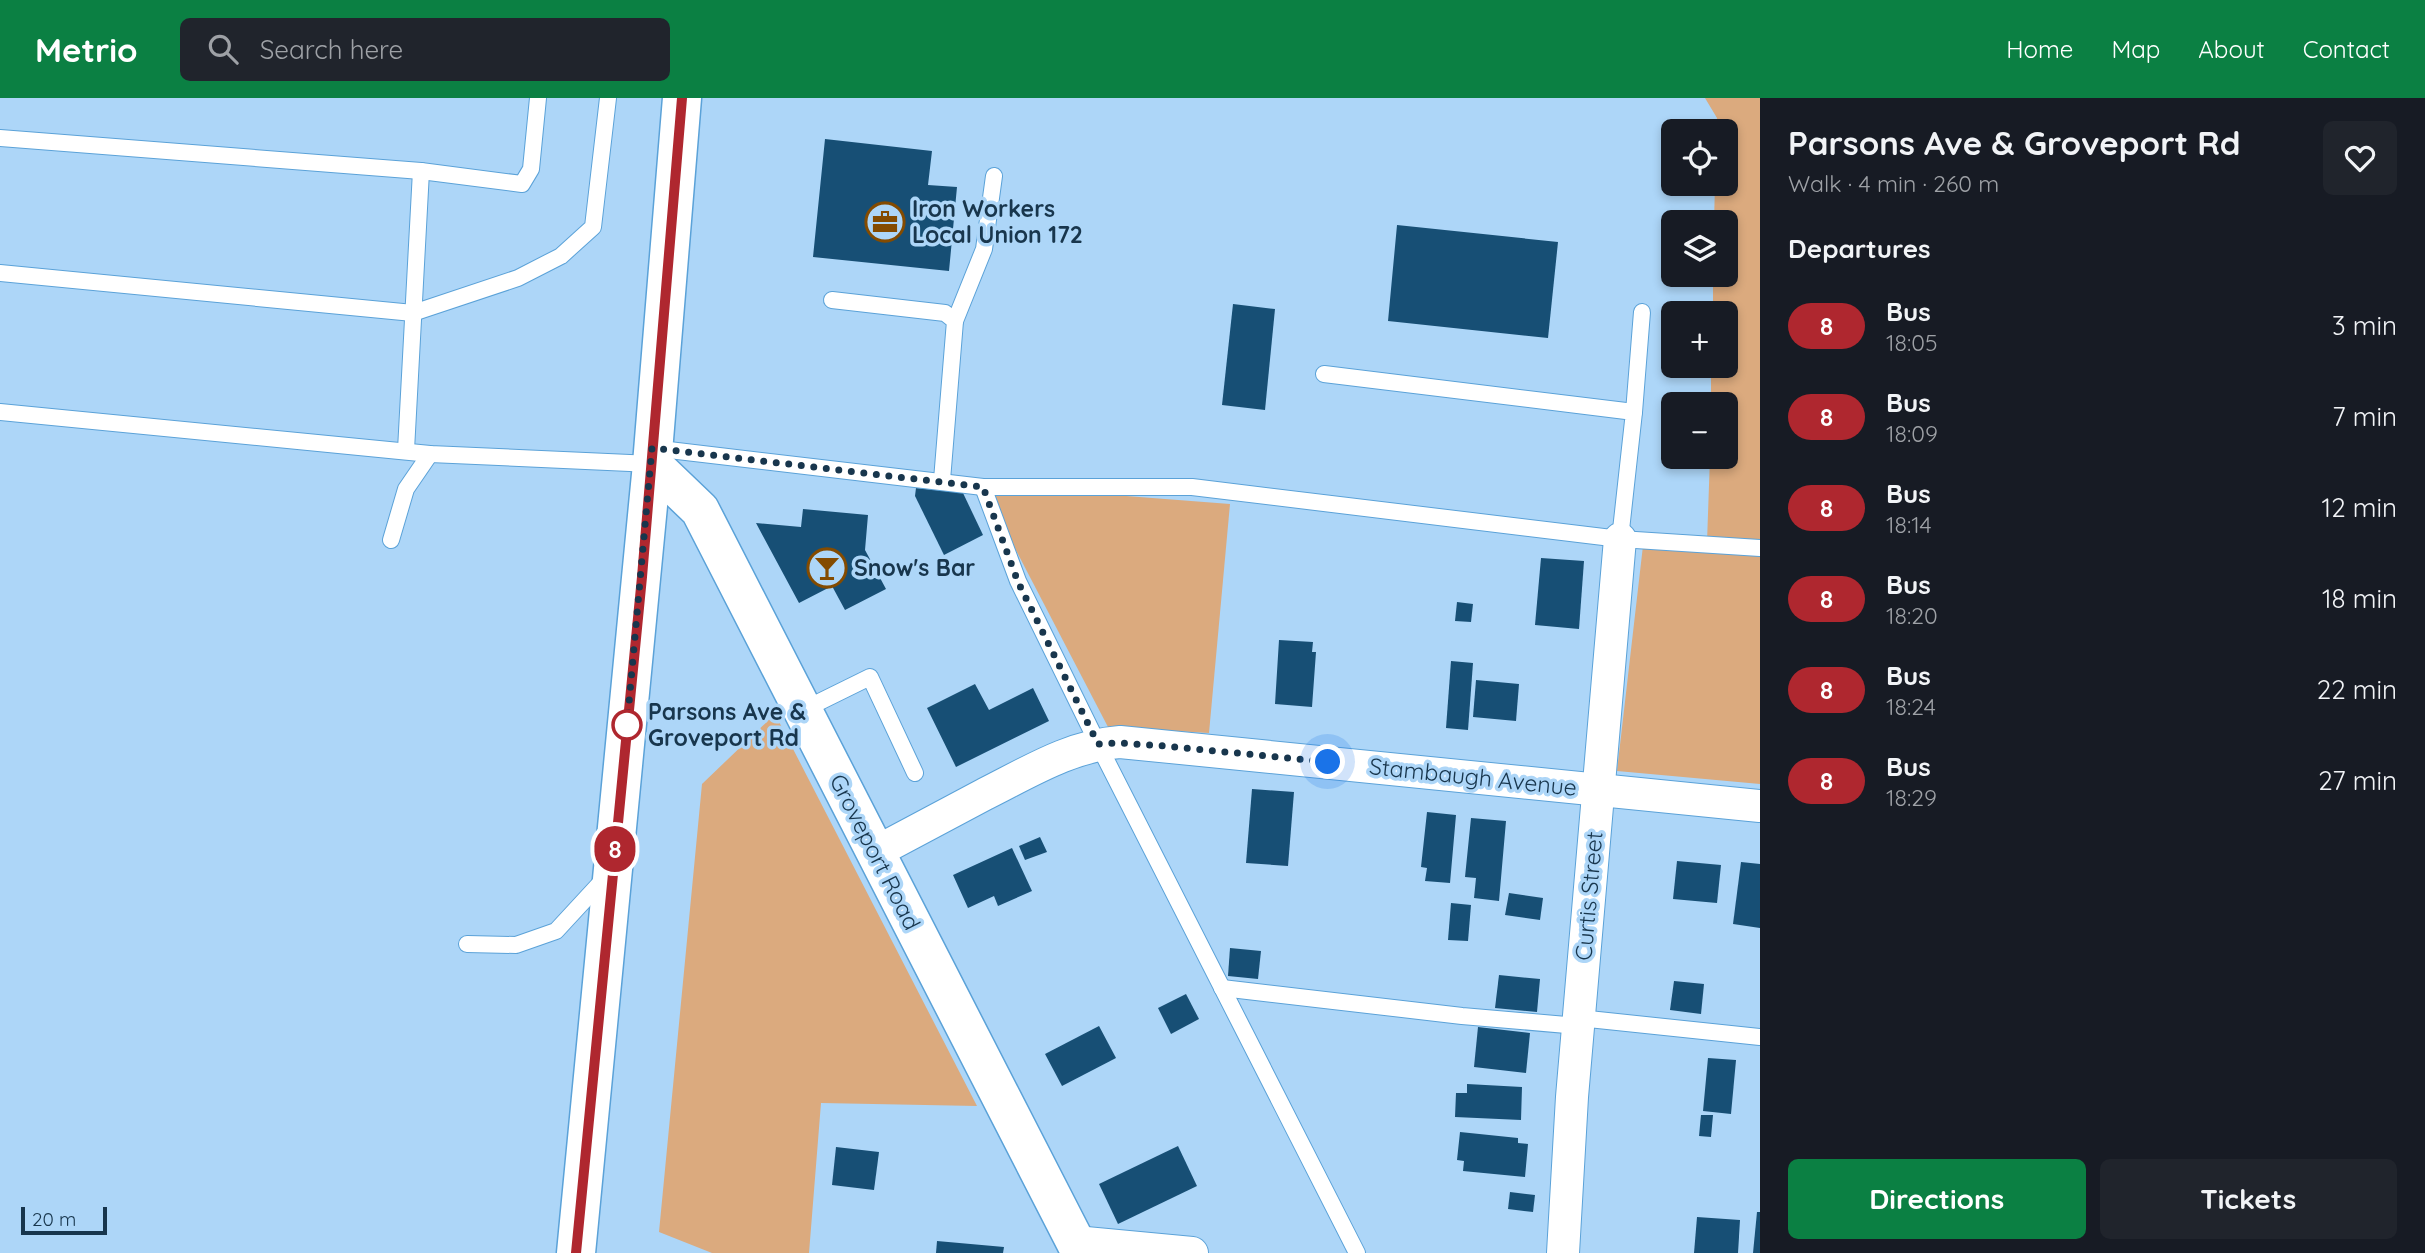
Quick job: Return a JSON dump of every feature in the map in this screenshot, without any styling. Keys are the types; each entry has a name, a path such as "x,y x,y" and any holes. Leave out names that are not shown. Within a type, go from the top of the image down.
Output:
{"main road":[{"path":"576,1253 652,456 682,98"},
{"name":"Groveport Road","path":"652,456 699,510 1078,1247"}],"street":[{"name":"Curtis Street","path":"1563,1253 1578,1022 1620,538"},
{"name":"Stambaugh Avenue","path":"876,852 1046,762 1098,744 1165,746 1760,806"},
{"path":"1078,1247 1192,1253"}],"lane":[{"path":"0,138 421,171 522,184 531,169 538,98"},
{"path":"0,273 414,313 518,278 561,256 593,227 608,98"},
{"path":"406,450 421,171"},
{"path":"942,481 955,321 984,249 994,176"},
{"path":"832,300 945,313 955,321"},
{"path":"1620,538 1642,312"},
{"path":"1324,374 1634,412"},
{"path":"0,412 429,454 652,456 942,481 983,487 1192,487 1620,538 1760,548"},
{"path":"391,540 406,489 429,454"},
{"path":"983,487 1018,582 1357,1253"},
{"path":"803,710 870,677 915,773"},
{"path":"467,944 516,945 556,931 613,870"},
{"path":"1222,988 1462,1016 1578,1022 1760,1037"}],"shaded area":[{"path":"1705,98 1760,98 1760,784 1617,771 1644,537 1707,542 1710,469 1738,469 1738,392 1711,392 1711,378 1738,378 1738,301 1713,301 1713,287 1738,287 1738,210 1714,210 1715,196 1738,196 1738,119 1717,118"},
{"path":"982,485 1230,504 1209,733 1108,727"},
{"path":"775,714 977,1106 821,1103 809,1253 712,1253 659,1232 702,784"}],"building":[{"name":"Iron Workers Local Union 172","path":"825,139 932,151 928,185 957,187 949,271 813,257"},
{"path":"1397,225 1558,242 1548,338 1388,321"},
{"path":"1233,304 1275,309 1265,410 1222,405"},
{"path":"916,488 963,493 983,535 944,555 915,496"},
{"name":"Snow's Bar","path":"803,509 868,515 865,550 886,589 845,610 832,586 799,603 756,523 801,527"},
{"path":"1541,558 1584,561 1579,629 1535,625"},
{"path":"1457,602 1473,604 1471,622 1455,621"},
{"path":"1279,640 1313,642 1312,652 1316,652 1312,707 1275,704"},
{"path":"1451,661 1473,663 1468,730 1446,728"},
{"path":"1476,680 1519,684 1516,721 1473,717"},
{"path":"975,684 989,710 1033,688 1049,721 956,767 927,708"},
{"path":"1252,789 1294,792 1288,866 1246,863"},
{"path":"1427,812 1456,815 1450,883 1425,881 1427,868 1421,867"},
{"path":"1471,818 1506,821 1499,901 1474,898 1476,878 1465,877"},
{"path":"1040,837 1047,852 1025,860 1019,846"},
{"path":"1012,848 1032,891 998,906 994,896 968,908 953,875"},
{"path":"1677,861 1721,865 1717,903 1673,899"},
{"path":"1741,862 1760,864 1760,928 1733,924"},
{"path":"1509,893 1543,898 1540,920 1505,915"},
{"path":"1451,903 1471,905 1468,941 1448,940"},
{"path":"1230,948 1261,951 1258,979 1228,976"},
{"path":"1499,975 1540,979 1537,1012 1495,1008"},
{"path":"1674,981 1704,984 1701,1014 1670,1010"},
{"path":"1186,994 1199,1019 1171,1034 1158,1008"},
{"path":"1099,1026 1116,1058 1062,1086 1045,1054"},
{"path":"1478,1027 1530,1033 1526,1073 1474,1067"},
{"path":"1708,1058 1736,1060 1731,1114 1703,1111"},
{"path":"1467,1084 1522,1087 1521,1120 1455,1117 1456,1093 1467,1093"},
{"path":"1701,1115 1713,1115 1711,1137 1699,1136"},
{"path":"1460,1132 1518,1138 1518,1143 1528,1144 1525,1177 1463,1171 1464,1161 1457,1160"},
{"path":"1178,1146 1197,1186 1118,1224 1099,1184"},
{"path":"836,1147 879,1152 874,1190 832,1185"},
{"path":"1510,1192 1535,1195 1533,1212 1508,1209"},
{"path":"1757,1212 1760,1212 1760,1253 1753,1253"},
{"path":"1697,1217 1740,1220 1738,1253 1694,1253"},
{"path":"937,1241 1004,1247 1003,1253 936,1253"}],"bus line":[{"name":"8","path":"576,1253 642,577 682,98"}],"place":[{"name":"Iron Workers Local Union 172","path":"885,222"},
{"name":"Snow's Bar","path":"827,568"},
{"name":"Parsons Ave & Groveport Rd","path":"627,725"}],"route":[{"path":"627,725 652,448 983,487 1018,582 1098,744 1165,746 1328,762"}]}
